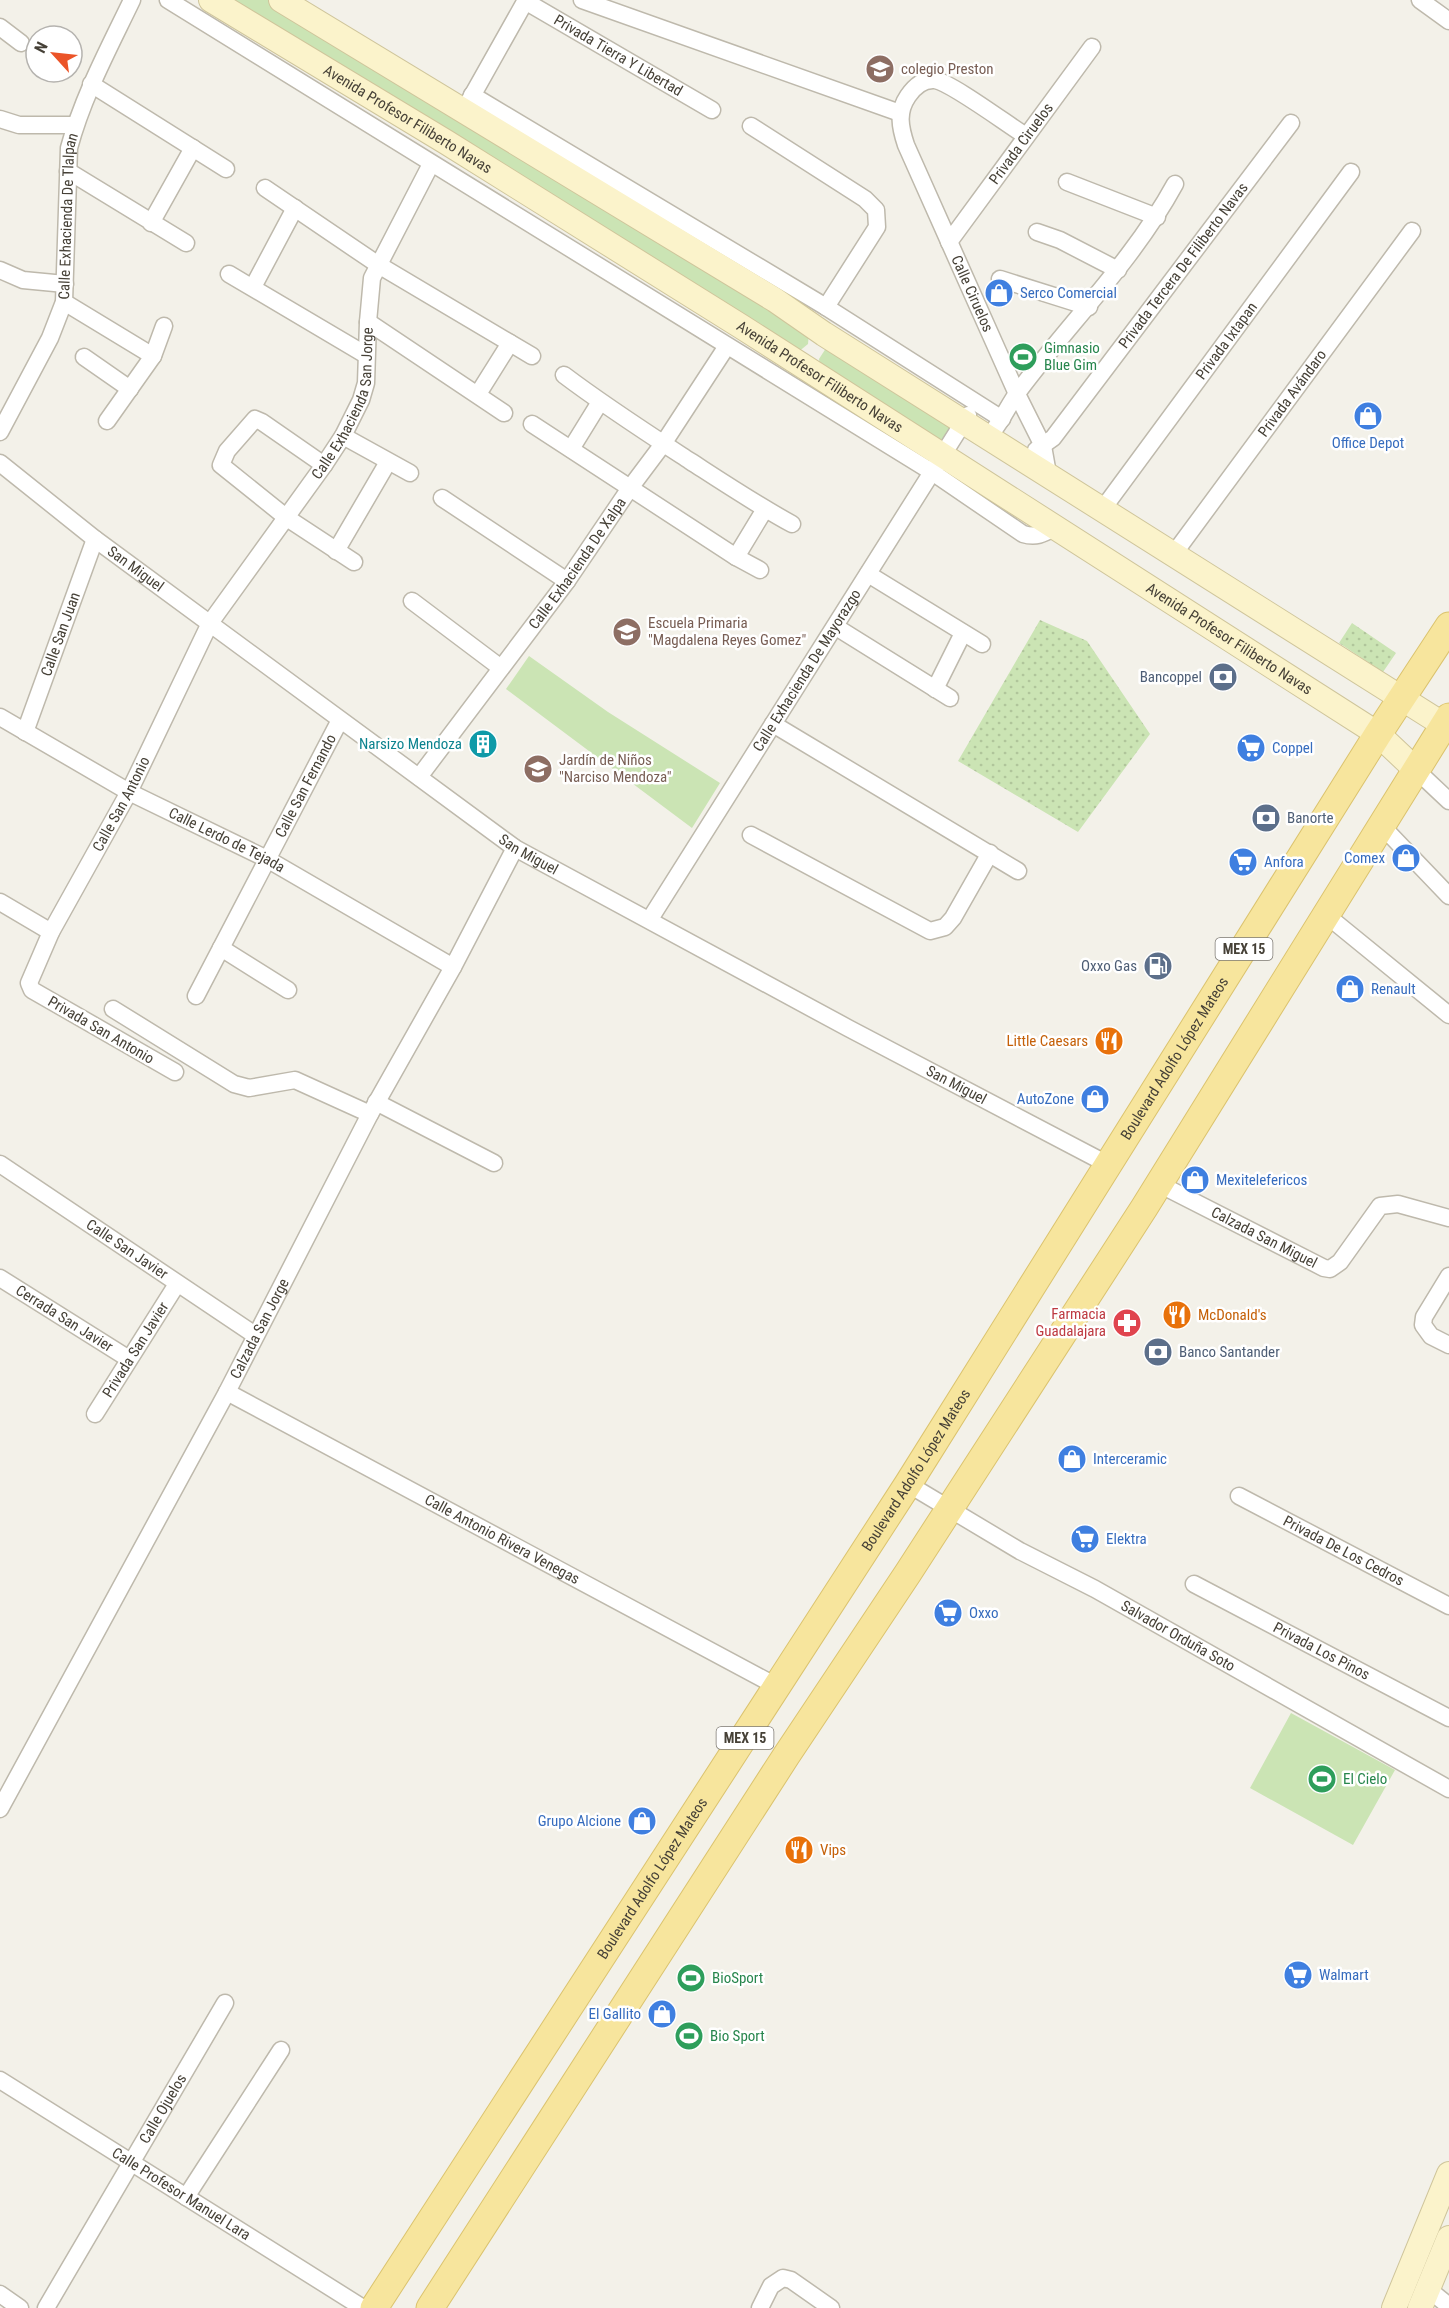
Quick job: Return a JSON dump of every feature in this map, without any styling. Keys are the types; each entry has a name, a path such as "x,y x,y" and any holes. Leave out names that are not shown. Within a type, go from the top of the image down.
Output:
{"main road":[{"name":"Avenida Profesor Filiberto Navas","path":"211,0 446,142 803,365 938,463 1054,528 1378,734 1415,769"},
{"path":"281,0 468,103 775,300 824,334 970,412 1033,452 1048,474 1102,510 1402,698 1446,721"},
{"path":"803,365 824,334"},
{"name":"Boulevard Adolfo López Mateos","path":"374,2308 908,1484 1378,734 1449,626"},
{"name":"MEX 15","path":"430,2308 786,1755 950,1509 1159,1184 1446,721"},
{"path":"1394,2308 1449,2174"},
{"path":"1424,2299 1449,2238"}],"street":[{"name":"Calle Exhacienda De Tlalpan","path":"0,432 50,338 64,302 69,148 75,125 92,84 132,0"},
{"path":"168,0 727,346 938,463"},
{"path":"582,0 900,112 911,90 920,83 933,80 950,87 1026,136"},
{"path":"1420,0 1449,21"},
{"path":"526,1 468,103 826,307 970,412"},
{"name":"Privada Tierra Y Libertad","path":"526,1 712,110"},
{"path":"0,27 21,43"},
{"name":"Privada Ciruelos","path":"949,242 1092,47"},
{"path":"92,84 226,169"},
{"name":"Calle Ciruelos","path":"900,112 900,123 906,144 1017,394 1033,452"},
{"path":"0,119 19,125 75,125"},
{"name":"Privada Tercera De Filiberto Navas","path":"1033,452 1053,438 1291,123"},
{"path":"751,126 865,199 876,210 877,227 826,307"},
{"path":"151,223 194,148"},
{"name":"Calle Exhacienda San Jorge","path":"210,623 287,518 343,436 365,390 372,278 377,264 431,164"},
{"path":"68,171 186,243"},
{"name":"Privada Ixtapan","path":"1102,510 1350,172"},
{"path":"1068,182 1157,217"},
{"path":"995,429 1017,394 1089,307 1157,217 1175,184"},
{"path":"265,188 377,264 532,356"},
{"path":"253,287 295,208"},
{"name":"Privada Avándaro","path":"1173,555 1412,231"},
{"path":"1037,232 1060,240 1118,270"},
{"path":"0,270 23,280 65,284"},
{"path":"229,274 366,355"},
{"path":"1000,279 1089,307"},
{"path":"64,302 153,356"},
{"path":"368,322 504,413"},
{"path":"107,421 153,356 164,326"},
{"path":"478,394 510,343"},
{"name":"Calle Exhacienda De Xalpa","path":"419,777 567,580 663,444 727,346"},
{"path":"84,357 130,389"},
{"path":"564,375 663,444 792,524"},
{"path":"571,449 600,402"},
{"name":"Calle Exhacienda De Mayorazgo","path":"650,919 970,412"},
{"path":"324,465 255,419 222,460 222,467 287,518 354,562"},
{"path":"532,424 736,557 760,570"},
{"path":"343,436 410,473"},
{"path":"336,551 388,462"},
{"name":"San Miguel","path":"0,463 95,538 515,848 848,1028 1109,1165"},
{"path":"441,498 567,580"},
{"path":"736,557 765,509"},
{"name":"Calle San Juan","path":"25,732 95,538"},
{"path":"868,574 982,644"},
{"path":"412,601 501,668"},
{"name":"Calle San Antonio","path":"28,985 51,932 129,792 210,623"},
{"path":"836,627 950,698"},
{"path":"935,689 963,633"},
{"name":"Calle Lerdo de Tejada","path":"0,717 129,792 267,859 453,967"},
{"name":"Calle San Fernando","path":"196,996 340,720"},
{"path":"773,724 1018,871"},
{"path":"1415,769 1449,801"},
{"path":"1381,825 1449,896"},
{"path":"751,835 930,931 945,927 953,918 990,853"},
{"name":"Calzada San Jorge","path":"0,1809 227,1392 373,1108 453,967 515,848"},
{"path":"0,902 51,932"},
{"path":"1325,914 1449,1015"},
{"path":"221,948 288,990"},
{"name":"Privada San Antonio","path":"28,985 32,990 175,1072"},
{"path":"113,1009 234,1084 249,1088 295,1080 373,1108 494,1163"},
{"name":"Calle San Javier","path":"0,1164 255,1335"},
{"name":"Calzada San Miguel","path":"1159,1184 1330,1269 1340,1262 1380,1206 1398,1204 1449,1218"},
{"path":"1449,1276 1424,1317 1423,1325 1426,1331 1449,1345"},
{"name":"Cerrada San Javier","path":"0,1278 129,1359"},
{"name":"Privada San Javier","path":"95,1414 177,1284"},
{"name":"Calle Antonio Rivera Venegas","path":"227,1392 778,1687"},
{"name":"Salvador Orduña Soto","path":"908,1484 1020,1551 1095,1588 1449,1789"},
{"name":"Privada De Los Cedros","path":"1239,1496 1449,1606"},
{"name":"Privada Los Pinos","path":"1194,1584 1449,1718"},
{"name":"Calle Ojuelos","path":"46,2308 225,2002"},
{"path":"186,2197 280,2050"},
{"name":"Calle Profesor Manuel Lara","path":"0,2080 363,2308"},
{"path":"760,2308 771,2286 783,2278 791,2280 831,2308"},
{"path":"0,2294 20,2308"},
{"path":"1424,2299 1449,2306"}],"green space":[{"path":"229,0 273,0 809,332 808,344 797,353"},
{"path":"828,345 954,421 951,434 942,442 820,366 819,359"},
{"path":"1040,620 1087,641 1150,734 1078,832 958,761"},
{"path":"1352,623 1396,653 1383,672 1339,643"},
{"path":"529,656 608,712 720,783 692,828 506,689"},
{"name":"El Cielo","path":"1291,1713 1395,1770 1353,1845 1250,1788"}],"place":[{"name":"colegio Preston","path":"880,69"},
{"name":"Serco Comercial","path":"999,293"},
{"name":"Gimnasio Blue Gim","path":"1023,357"},
{"name":"Office Depot","path":"1368,416"},
{"name":"Escuela Primaria \"Magdalena Reyes Gomez\"","path":"627,632"},
{"name":"Bancoppel","path":"1223,677"},
{"name":"Narsizo Mendoza","path":"483,744"},
{"name":"Coppel","path":"1251,748"},
{"name":"Jardín de Niños \"Narciso Mendoza\"","path":"538,769"},
{"name":"Banorte","path":"1266,818"},
{"name":"Comex","path":"1406,858"},
{"name":"Anfora","path":"1243,862"},
{"name":"Oxxo Gas","path":"1158,966"},
{"name":"Renault","path":"1350,989"},
{"name":"Little Caesars","path":"1109,1041"},
{"name":"AutoZone","path":"1095,1099"},
{"name":"Mexitelefericos","path":"1195,1180"},
{"name":"McDonald's","path":"1177,1315"},
{"name":"Farmacia Guadalajara","path":"1127,1323"},
{"name":"Banco Santander","path":"1158,1352"},
{"name":"Interceramic","path":"1072,1459"},
{"name":"Elektra","path":"1085,1539"},
{"name":"Oxxo","path":"948,1613"},
{"name":"El Cielo","path":"1322,1779"},
{"name":"Grupo Alcione","path":"642,1821"},
{"name":"Vips","path":"799,1850"},
{"name":"Walmart","path":"1298,1975"},
{"name":"BioSport","path":"691,1978"},
{"name":"El Gallito","path":"662,2014"},
{"name":"Bio Sport","path":"689,2036"}]}
